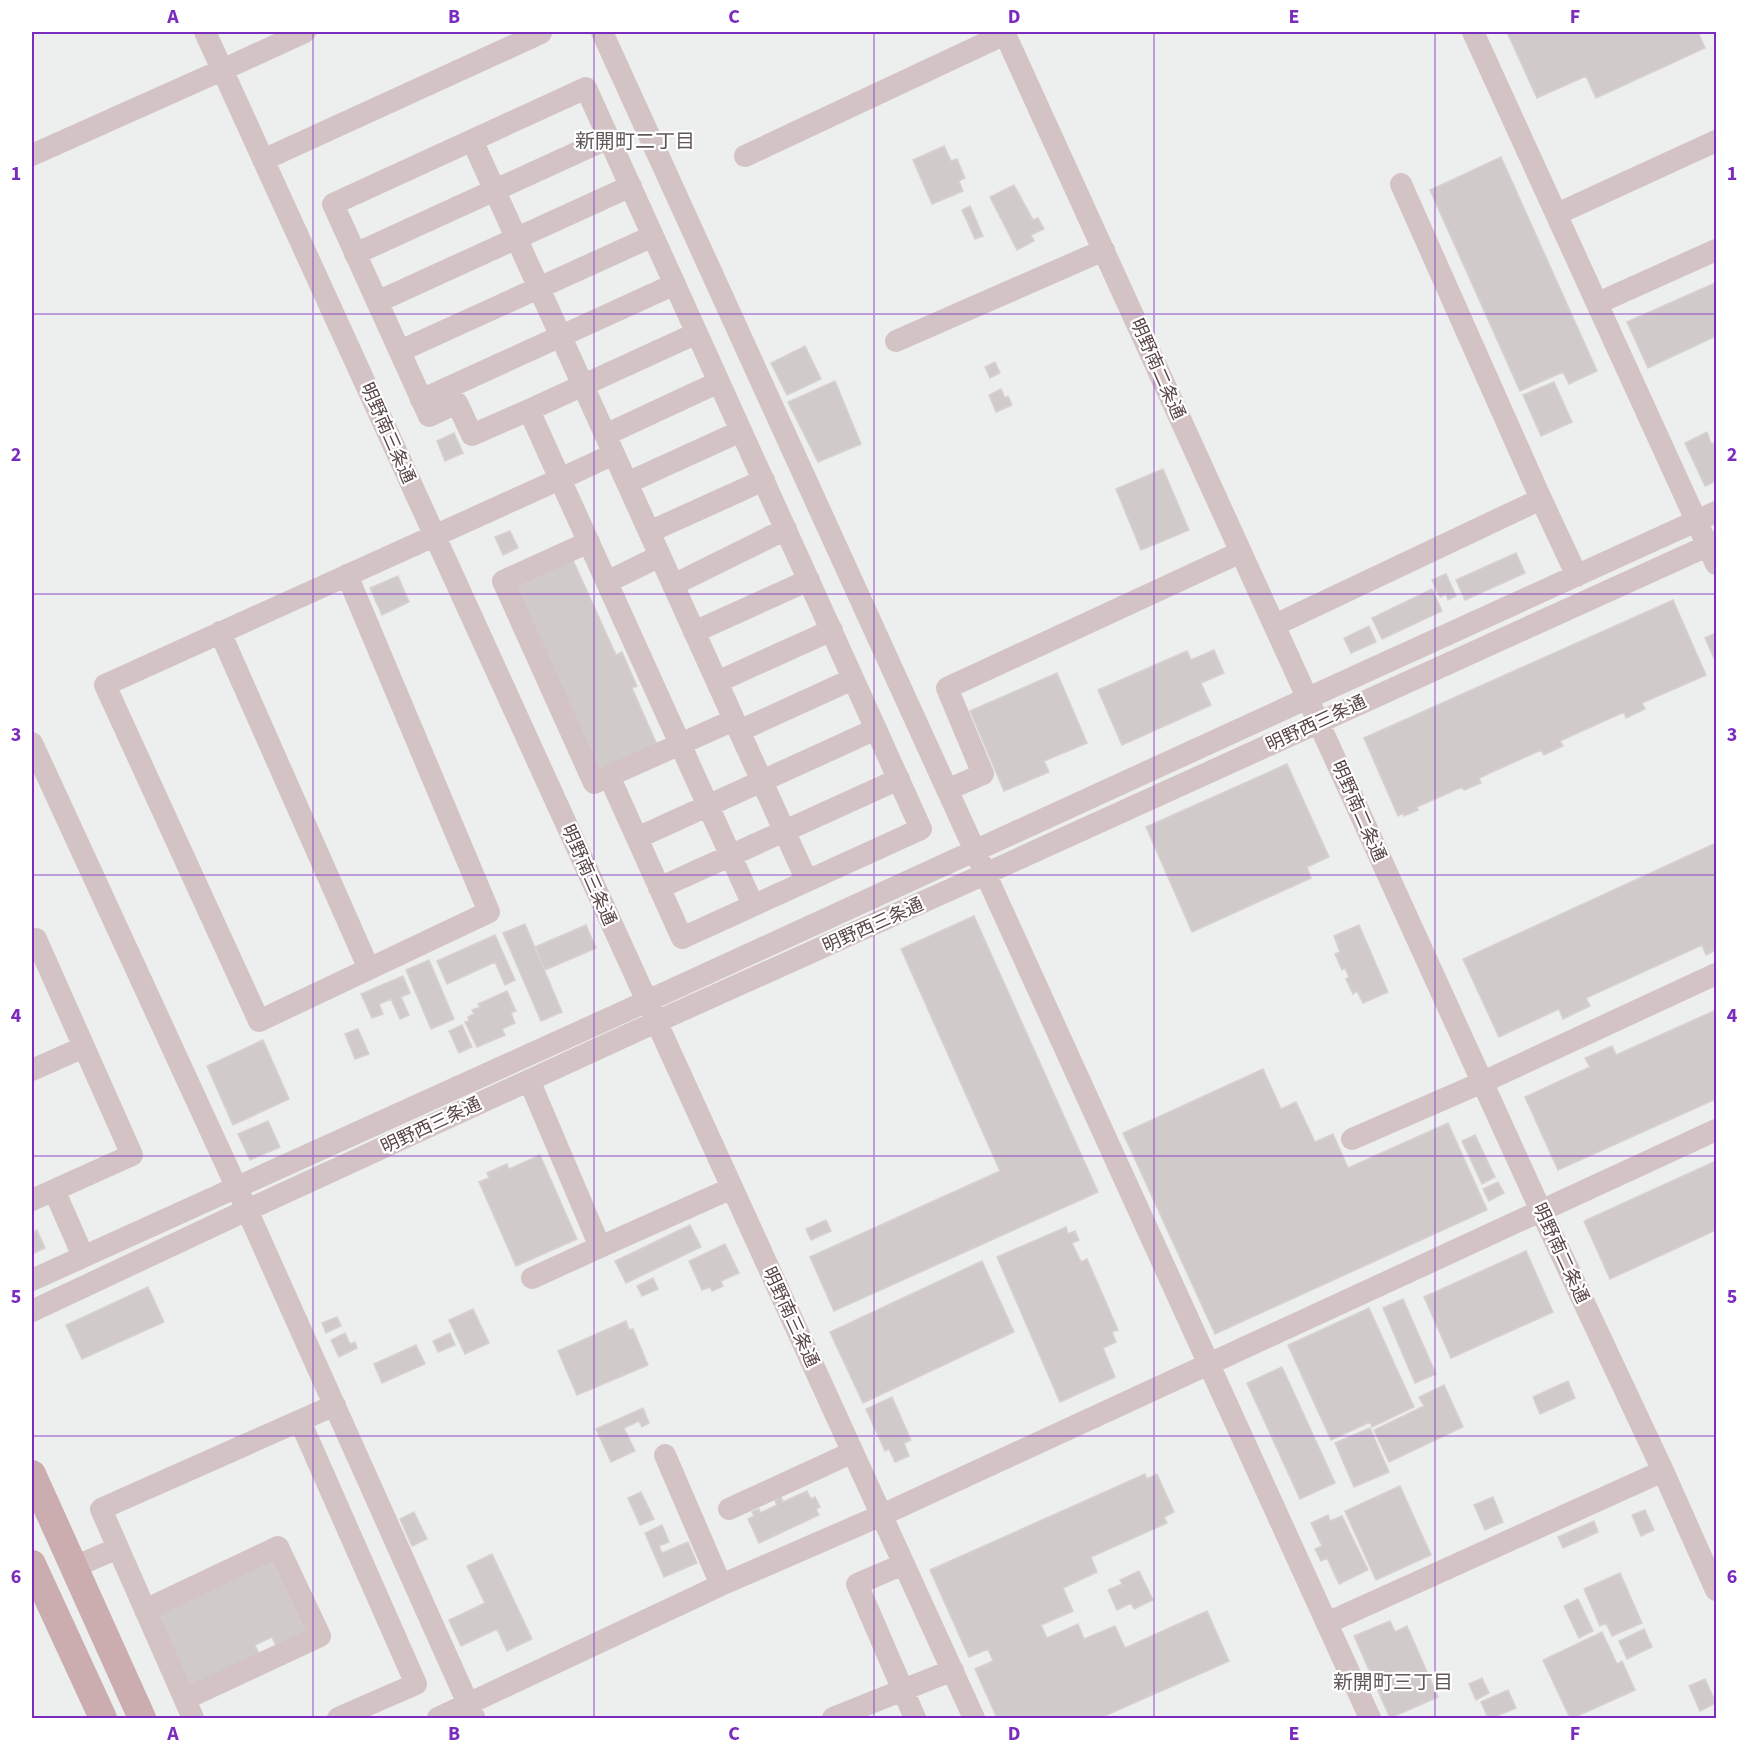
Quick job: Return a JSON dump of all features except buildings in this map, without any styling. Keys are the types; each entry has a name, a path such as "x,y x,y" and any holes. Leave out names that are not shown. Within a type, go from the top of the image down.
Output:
{"main road":[{"path":"32,1474 142,1719"},
{"path":"35,1578 103,1719"}],"street":[{"name":"明野南三条通","path":"205,32 974,1719"},
{"path":"32,155 305,32"},
{"path":"602,32 1370,1719"},
{"path":"1473,32 1598,303 1707,517 1714,550"},
{"path":"263,160 540,33"},
{"path":"745,156 1004,33"},
{"name":"明野南二条通","path":"1004,33 1716,1590"},
{"path":"609,777 682,938 921,829 764,480 586,88 333,204 429,416 457,403 472,435 697,333"},
{"path":"355,254 609,138"},
{"path":"472,140 807,881"},
{"path":"1557,214 1716,141"},
{"path":"1401,184 1577,576"},
{"path":"377,302 630,186"},
{"path":"400,351 653,236"},
{"path":"896,341 1104,250"},
{"path":"1598,303 1716,250"},
{"path":"422,400 675,284"},
{"path":"347,575 489,912 259,1021 105,685 560,478 609,444 719,382"},
{"path":"529,410 753,905"},
{"path":"627,483 741,431"},
{"path":"649,532 764,480"},
{"path":"1275,625 1541,499"},
{"name":"明野西三条通","path":"32,1311 529,1080 651,1012 974,851 1707,517"},
{"path":"673,585 786,529"},
{"path":"589,542 503,581 594,783 680,744 737,725 853,679"},
{"name":"明野西三条通","path":"32,1280 236,1186 985,874 1319,722 1714,550"},
{"path":"946,790 983,774 947,688 1241,552"},
{"path":"607,582 660,556"},
{"path":"694,632 809,580"},
{"path":"717,682 831,630"},
{"path":"220,632 369,969"},
{"path":"637,838 876,729"},
{"path":"32,743 247,1210 471,1712"},
{"path":"659,888 899,779"},
{"path":"32,940 36,939 132,1155 32,1200"},
{"path":"1352,1139 1483,1082 1716,974"},
{"path":"32,1070 84,1047"},
{"path":"529,1080 600,1247"},
{"path":"438,1719 471,1712 721,1585 882,1515 1716,1130"},
{"path":"532,1278 732,1188"},
{"path":"54,1190 83,1256"},
{"path":"145,1610 278,1547 320,1636 189,1709 145,1610 101,1509 335,1406"},
{"path":"300,1421 416,1684 338,1719"},
{"path":"729,1509 852,1452"},
{"path":"665,1455 721,1585"},
{"path":"1327,1623 1663,1471"},
{"path":"349,1533 384,1516"},
{"path":"74,1567 118,1548"},
{"path":"904,1564 857,1584 915,1719"},
{"path":"399,1646 435,1629"},
{"path":"833,1719 952,1670"}],"district":[{"name":"新開町二丁目","path":"635,141"},
{"name":"新開町三丁目","path":"1393,1682"}]}
